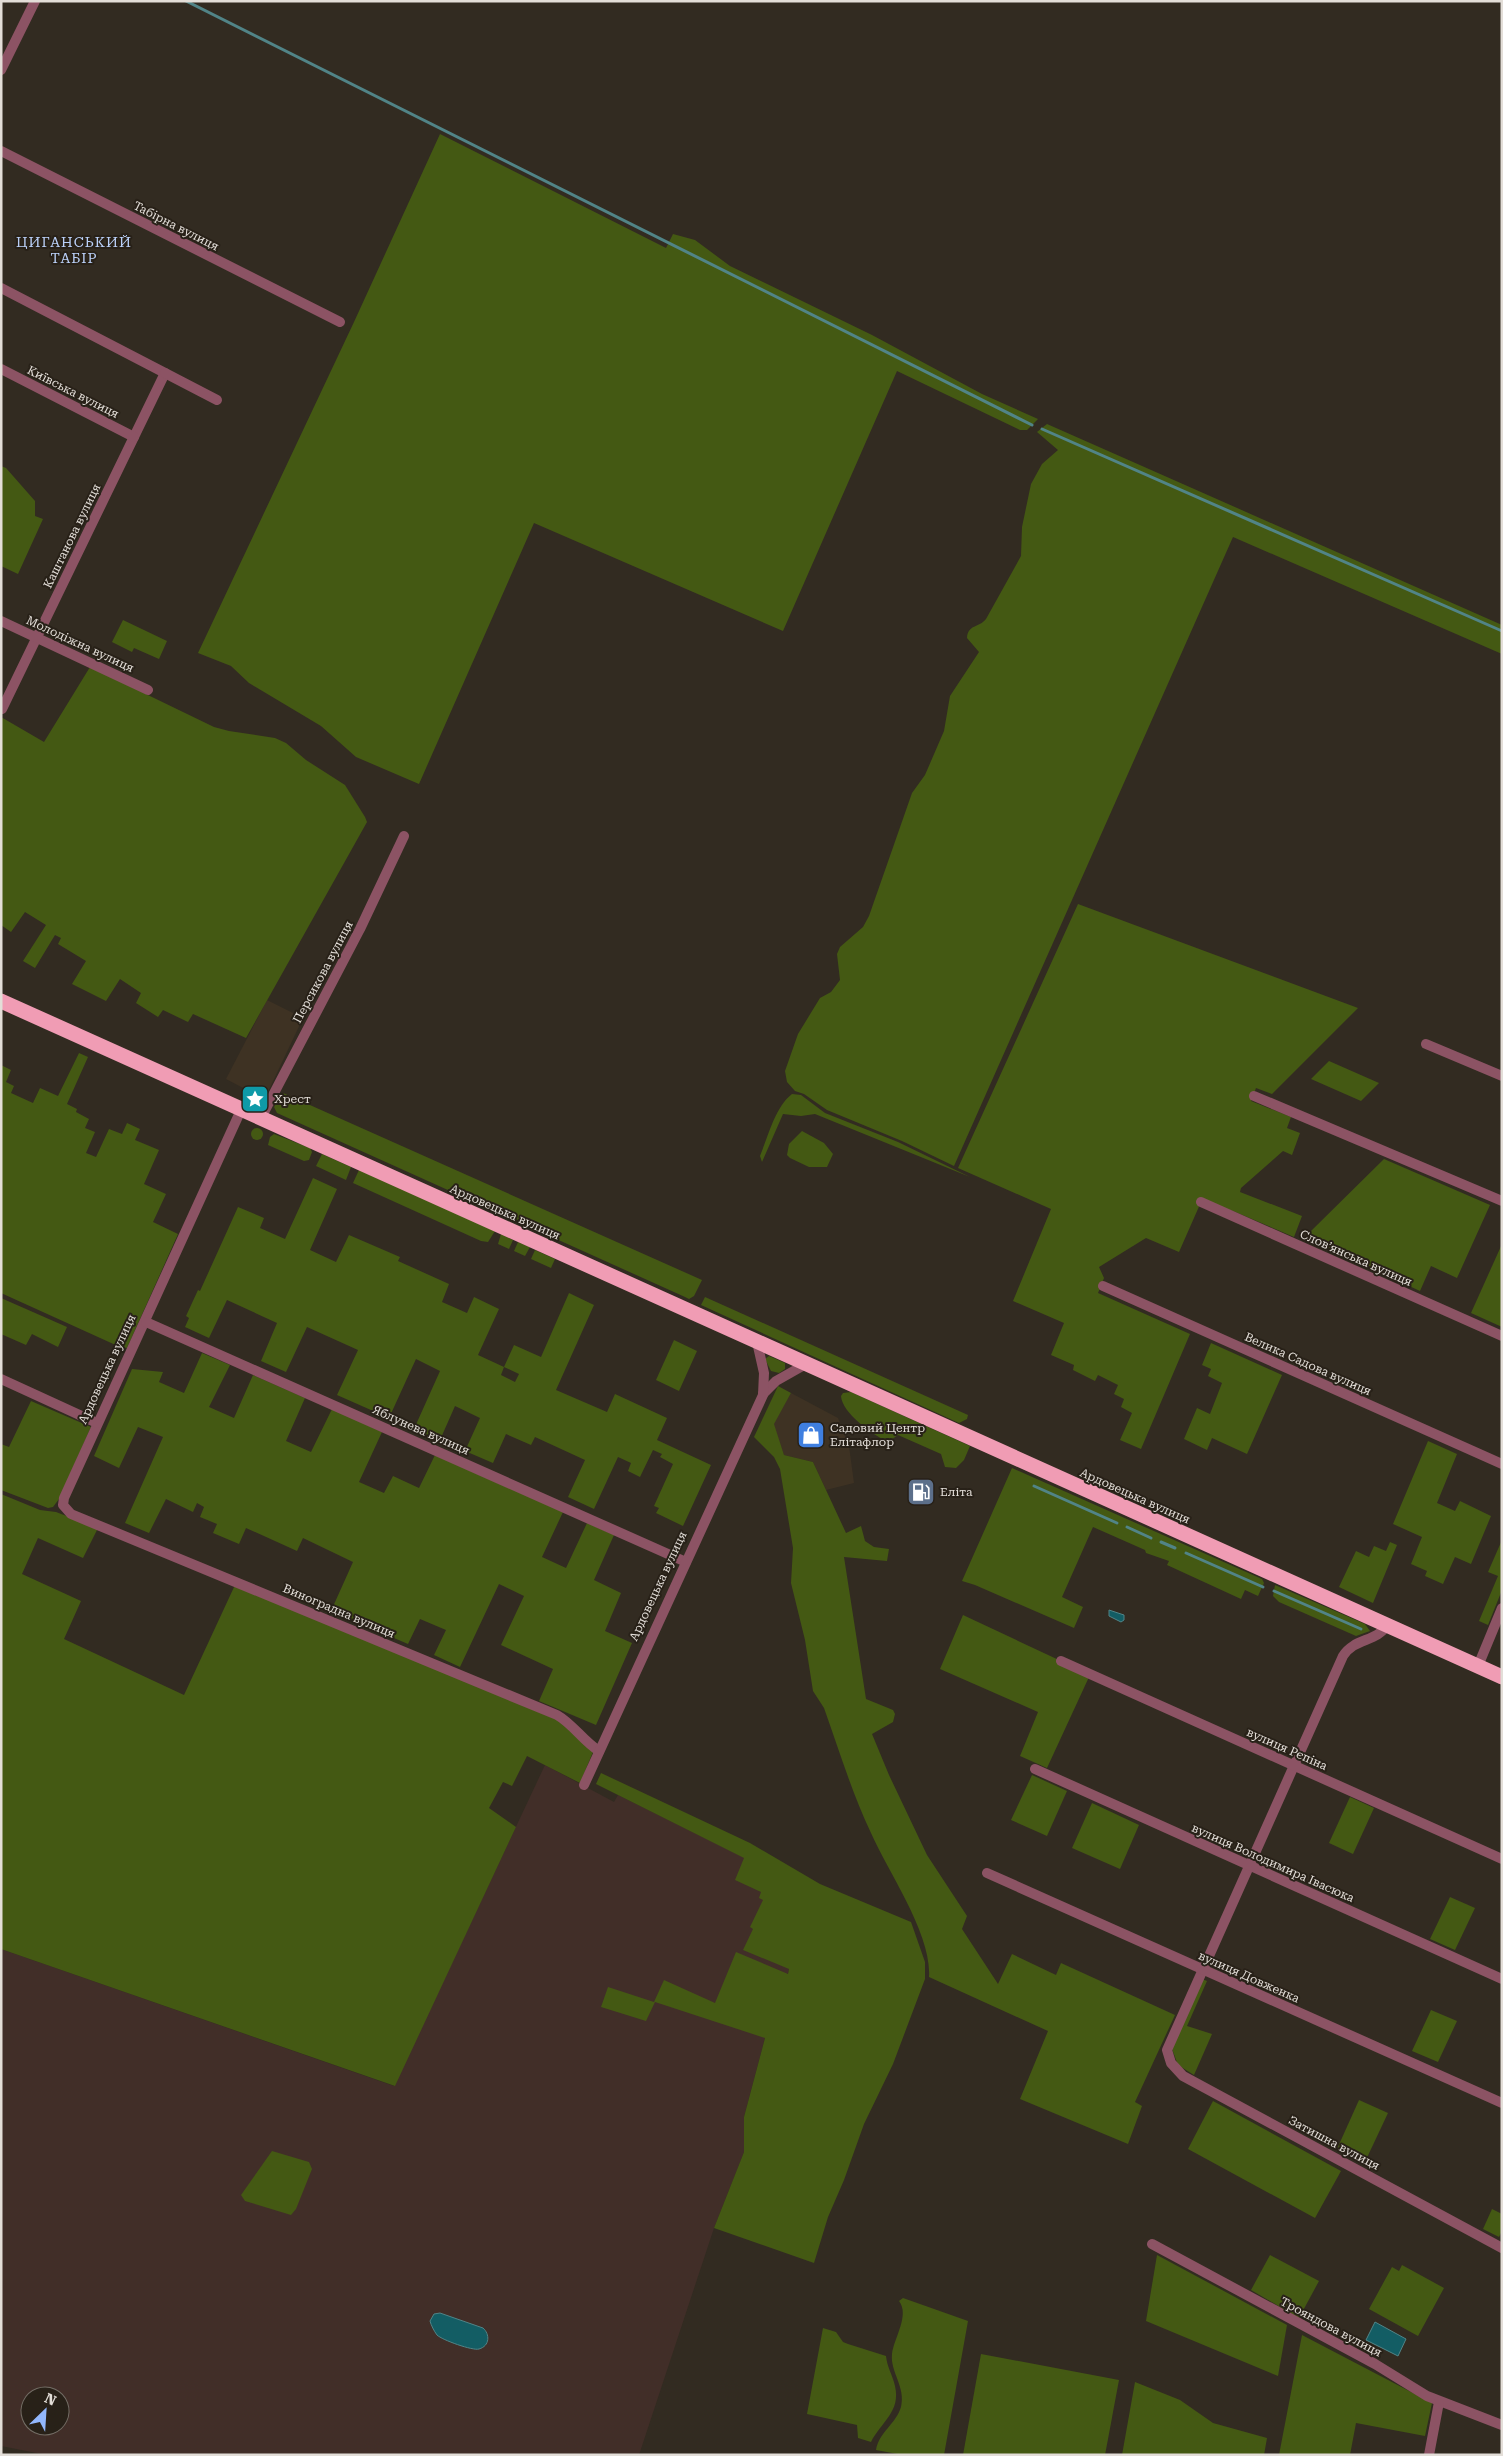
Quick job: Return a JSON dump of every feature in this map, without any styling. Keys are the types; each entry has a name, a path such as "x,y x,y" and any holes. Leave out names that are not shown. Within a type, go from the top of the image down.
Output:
{"highway":[{"name":"Ардовецька вулиця","path":"1,1001 1502,1677"}],"street":[{"path":"1,70 35,1"},
{"name":"Табірна вулиця","path":"1,152 340,322"},
{"path":"1,288 216,400"},
{"name":"Київська вулиця","path":"1,369 134,437"},
{"name":"Каштанова вулиця","path":"2,709 165,373"},
{"name":"Молодіжна вулиця","path":"1,621 148,690"},
{"name":"Персикова вулиця","path":"261,1118 360,929 404,836"},
{"path":"1426,1044 1502,1076"},
{"path":"1254,1096 1502,1201"},
{"name":"Ардовецька вулиця","path":"63,1505 64,1498 146,1322 241,1110"},
{"name":"Словʼянська вулиця","path":"1201,1202 1502,1336"},
{"name":"Велика Садова вулиця","path":"1103,1286 1502,1464"},
{"name":"Яблунева вулиця","path":"146,1322 684,1561"},
{"name":"Ардовецька вулиця","path":"584,1785 684,1561 763,1395 764,1373 757,1342"},
{"path":"763,1395 776,1381 806,1364"},
{"path":"1,1379 98,1423"},
{"name":"Виноградна вулиця","path":"63,1505 71,1514 557,1715 572,1725 587,1744 599,1751"},
{"path":"1478,1666 1502,1608"},
{"path":"1202,1970 1347,1650 1357,1642 1380,1633 1386,1625"},
{"name":"вулиця Рєпіна","path":"1061,1661 1502,1859"},
{"name":"вулиця Володимира Івасюка","path":"1035,1769 1502,1979"},
{"name":"вулиця Довженка","path":"987,1873 1502,2103"},
{"name":"Затишна вулиця","path":"1202,1970 1167,2050 1170,2063 1183,2076 1502,2248"},
{"name":"Трояндова вулиця","path":"1152,2244 1375,2364 1439,2402 1502,2425"},
{"path":"1429,2455 1439,2402"}],"shaded area":[{"path":"267,1000 303,1018 266,1096 262,1098 226,1079"},
{"name":"Садовий Центр Елітафлор","path":"791,1393 838,1418 849,1446 854,1483 826,1490 813,1462 784,1455 773,1424"},
{"path":"545,1765 614,1802 618,1795 816,1893 765,2038 744,2117 744,2152 714,2228 639,2455 47,2455 1,2446 1,1949 394,2086"}],"green space":[{"path":"440,134 666,248 673,234 695,240 730,266 872,335 982,394 1038,419 1027,430 1020,430 897,371 783,631 534,523 419,784 356,757 321,726 249,683 231,666 198,653 354,322"},
{"path":"1047,424 1502,625 1502,654 1233,537 954,1166 902,1141 827,1110 804,1094 795,1091 787,1082 785,1071 798,1034 820,998 831,992 840,980 837,954 840,947 863,927 869,916 912,793 925,775 944,731 950,696 979,652 967,638 969,630 986,619 1021,556 1022,527 1031,484 1042,464 1058,450 1037,432"},
{"path":"1,466 6,468 35,501 35,516 43,519 18,574 1,566"},
{"path":"123,620 167,641 159,659 134,648 132,652 112,642"},
{"path":"90,667 214,727 275,738 286,743 306,760 345,785 365,817 367,822 246,1038 193,1014 188,1022 163,1010 158,1017 136,1003 141,993 120,979 106,1001 72,984 86,961 58,944 61,938 55,935 35,968 23,961 46,925 25,912 11,932 1,925 1,717 44,742"},
{"path":"1078,904 1358,1008 1272,1094 1256,1088 1251,1101 1291,1117 1287,1128 1300,1133 1292,1155 1283,1151 1241,1188 1240,1192 1302,1216 1294,1237 1233,1211 1201,1202 1179,1252 1146,1238 1099,1267 1104,1278 1098,1293 1190,1334 1141,1449 1120,1440 1132,1413 1121,1407 1124,1399 1114,1394 1118,1385 1098,1375 1095,1381 1073,1370 1074,1365 1051,1355 1064,1323 1013,1301 1051,1209 958,1168"},
{"path":"79,1053 88,1057 67,1104 77,1109 76,1112 89,1119 85,1128 95,1132 86,1153 96,1157 109,1129 122,1134 127,1123 140,1129 135,1140 159,1150 144,1184 166,1194 153,1222 178,1234 127,1348 120,1347 1,1293 1,1065 11,1070 6,1082 14,1086 11,1093 33,1103 40,1088 58,1096"},
{"path":"1329,1061 1379,1083 1361,1101 1311,1079"},
{"path":"283,1093 702,1280 694,1296 689,1299 277,1113 274,1107"},
{"path":"792,1094 801,1095 825,1113 898,1142 970,1177 815,1114 801,1116 783,1114 762,1162 760,1156 773,1123 781,1106"},
{"path":"255,1128 259,1128 263,1134 259,1140 255,1140 251,1136 251,1132"},
{"path":"802,1131 824,1143 833,1154 827,1167 809,1167 787,1155 789,1144"},
{"path":"274,1134 310,1148 312,1152 309,1160 304,1161 268,1145 270,1137"},
{"path":"322,1154 351,1167 346,1180 316,1166"},
{"path":"1384,1159 1490,1205 1457,1278 1431,1266 1420,1291 1310,1240 1308,1237 1311,1231"},
{"path":"359,1170 495,1231 488,1242 481,1241 353,1183"},
{"path":"313,1178 337,1189 310,1250 336,1262 349,1235 400,1257 398,1261 449,1284 442,1302 467,1313 474,1297 499,1309 478,1355 504,1367 514,1345 541,1357 569,1293 594,1305 556,1390 607,1412 615,1394 667,1418 657,1440 711,1465 683,1526 656,1513 659,1508 654,1506 673,1464 660,1457 662,1454 653,1450 640,1477 628,1471 631,1463 618,1457 594,1509 568,1497 585,1460 535,1437 531,1445 506,1434 493,1463 465,1451 480,1418 455,1406 440,1440 414,1429 440,1371 416,1359 389,1418 337,1395 358,1350 307,1327 286,1372 261,1361 277,1323 227,1300 209,1338 185,1327 189,1318 186,1316 198,1290 200,1291 238,1207 264,1218 260,1228 285,1239","holes":["504,1367 519,1374 515,1382 501,1375"]},
{"path":"501,1234 513,1240 509,1249 498,1244"},
{"path":"518,1242 530,1247 525,1256 514,1251"},
{"path":"1502,1244 1502,1327 1471,1313"},
{"path":"535,1250 555,1259 551,1268 531,1259"},
{"path":"705,1297 968,1415 967,1419 959,1423 701,1305"},
{"path":"1,1298 67,1327 58,1347 32,1334 26,1345 1,1334"},
{"path":"674,1340 697,1351 679,1391 656,1380"},
{"path":"1211,1343 1282,1375 1247,1454 1212,1438 1207,1450 1184,1439 1197,1408 1210,1414 1222,1383 1208,1376 1211,1369 1202,1365"},
{"path":"202,1353 230,1365 209,1407 234,1418 253,1375 305,1398 286,1441 311,1452 332,1409 382,1432 359,1482 384,1493 393,1476 419,1488 435,1455 563,1512 542,1557 566,1568 587,1523 614,1535 594,1580 621,1593 605,1631 632,1643 596,1725 539,1701 553,1669 501,1645 524,1596 499,1584 460,1667 434,1655 446,1630 420,1619 408,1644 331,1611 353,1562 303,1538 297,1551 246,1528 239,1544 213,1533 217,1524 200,1517 204,1507 197,1503 193,1512 166,1499 149,1533 125,1523 163,1437 138,1427 119,1468 94,1456 132,1369 163,1372 159,1382 184,1393"},
{"path":"769,1356 785,1363 785,1369 779,1373 771,1371 765,1359"},
{"path":"778,1386 791,1393 774,1424 784,1455 813,1462 846,1533 861,1526 865,1541 874,1547 889,1549 887,1561 844,1557 866,1699 893,1710 895,1714 893,1722 872,1734 927,1855 967,1916 962,1929 998,1984 1012,1954 1056,1975 1061,1963 1175,2015 1135,2102 1142,2106 1128,2144 1020,2099 1048,2031 929,1977 924,1942 908,1904 878,1849 864,1818 824,1708 813,1691 805,1640 791,1583 793,1548 780,1469 774,1457 754,1437"},
{"path":"851,1392 970,1446 964,1460 956,1468 945,1467 941,1454 898,1435 888,1442 882,1439 859,1423 843,1403 841,1396 843,1393"},
{"path":"31,1401 91,1427 59,1499 53,1507 48,1508 1,1490 1,1444 9,1447"},
{"path":"1428,1441 1457,1454 1437,1503 1455,1511 1460,1501 1491,1516 1471,1564 1455,1557 1443,1584 1425,1576 1427,1571 1411,1564 1422,1537 1393,1524"},
{"path":"1012,1468 1262,1579 1264,1583 1258,1596 1245,1590 1241,1599 1167,1565 1169,1561 1146,1553 1145,1550 1093,1527 1062,1597 1083,1607 1074,1628 962,1581"},
{"path":"1,1494 40,1510 56,1512 98,1528 83,1558 38,1538 22,1574 81,1601 64,1639 184,1695 235,1585 560,1721 593,1752 580,1783 527,1756 512,1786 503,1782 489,1808 516,1827 395,2086 1,1949"},
{"path":"1502,1540 1502,1590 1488,1625 1479,1621 1498,1576 1488,1572"},
{"path":"1390,1542 1397,1545 1373,1603 1339,1587 1356,1551 1369,1557 1374,1546 1386,1551"},
{"path":"1275,1585 1365,1624 1370,1631 1356,1636 1279,1602 1273,1596"},
{"path":"963,1615 1061,1661 1089,1677 1047,1768 1020,1756 1038,1712 940,1669"},
{"path":"601,1773 750,1843 820,1884 911,1922 925,1962 925,1979 893,2064 864,2124 844,2180 828,2217 814,2263 714,2228 744,2152 744,2117 765,2038 655,2002 646,2021 601,2007 608,1987 654,2002 664,1980 715,2003 736,1952 788,1974 789,1969 743,1950 753,1929 750,1927 763,1900 759,1898 761,1892 735,1880 744,1858 596,1784"},
{"path":"1032,1775 1067,1791 1047,1836 1011,1820"},
{"path":"1350,1797 1374,1808 1353,1854 1329,1843"},
{"path":"1092,1803 1139,1825 1120,1869 1072,1848"},
{"path":"1450,1897 1475,1908 1455,1950 1430,1939"},
{"path":"1202,1979 1207,1981 1187,2026 1212,2034 1194,2075 1178,2065 1172,2049"},
{"path":"1431,2010 1457,2021 1438,2062 1412,2051"},
{"path":"1359,2100 1388,2113 1364,2164 1337,2149"},
{"path":"1213,2101 1341,2171 1315,2218 1188,2149"},
{"path":"272,2151 309,2162 312,2169 296,2209 291,2215 245,2201 241,2195"},
{"path":"1492,2209 1502,2214 1502,2231 1499,2237 1483,2229"},
{"path":"1157,2255 1287,2325 1278,2376 1146,2321"},
{"path":"1270,2255 1319,2281 1299,2318 1251,2290"},
{"path":"1402,2265 1444,2288 1418,2336 1369,2309 1392,2267 1399,2271"},
{"path":"903,2298 968,2321 944,2455 903,2455 876,2450 880,2438 899,2413 901,2407 900,2386 893,2367 892,2354 903,2313 899,2301"},
{"path":"823,2328 836,2332 843,2342 886,2356 895,2386 895,2403 893,2410 871,2442 858,2438 857,2425 807,2414"},
{"path":"1302,2335 1432,2403 1425,2436 1356,2423 1350,2455 1279,2455"},
{"path":"981,2354 1119,2380 1105,2455 963,2455"},
{"path":"1135,2382 1180,2400 1213,2423 1267,2438 1264,2455 1122,2455"}],"water":[{"path":"1109,1610 1124,1615 1124,1620 1121,1622 1109,1616"},
{"path":"440,2313 483,2328 488,2336 487,2343 483,2347 476,2349 440,2337 430,2321 434,2314"},
{"path":"1375,2322 1406,2339 1398,2356 1366,2340"}],"waterway":[{"path":"186,1 1032,425"},
{"path":"1042,429 1502,631"},
{"path":"1034,1486 1117,1523"},
{"path":"1127,1527 1151,1538"},
{"path":"1161,1542 1175,1548"},
{"path":"1186,1553 1263,1587"},
{"path":"1274,1591 1361,1629"}],"place":[{"name":"Хрест","path":"255,1099"},
{"name":"Садовий Центр Елітафлор","path":"811,1435"},
{"name":"Еліта","path":"921,1492"}],"district":[{"name":"ЦИГАНСЬКИЙ ТАБІР","path":"74,250"}]}
